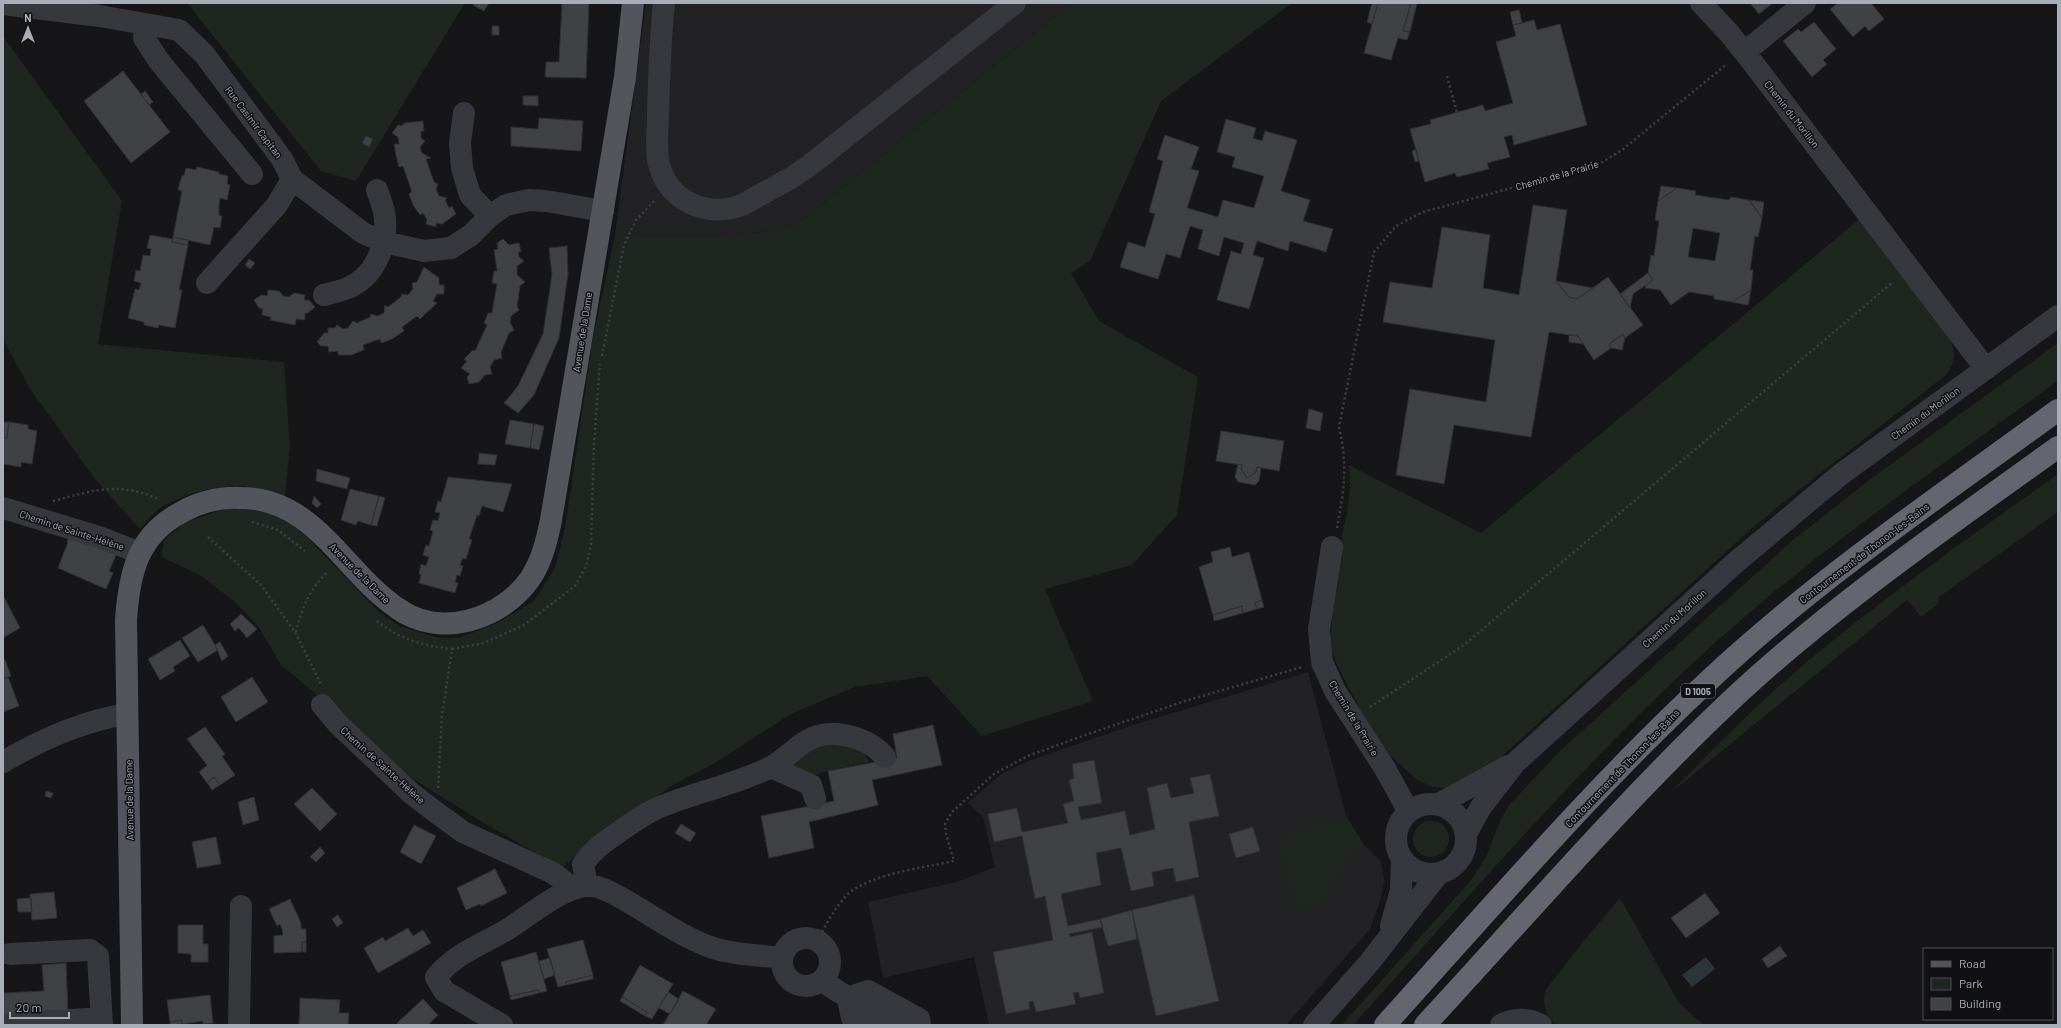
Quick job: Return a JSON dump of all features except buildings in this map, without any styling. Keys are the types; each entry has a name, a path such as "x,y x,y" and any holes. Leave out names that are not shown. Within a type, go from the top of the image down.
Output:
{"highway":[{"name":"Contournement de Thonon-les-Bains","path":"1385,1025 1616,772 1678,709 1731,660 1841,569 2058,410"},
{"name":"D 1005","path":"1425,1025 1600,832 1725,706 1814,629 1891,568 2058,447"}],"main road":[{"name":"Avenue de la Dame","path":"132,1025 127,714 127,610 132,576 140,553 159,528 174,516 191,507 222,499 253,498 273,503 298,515 320,533 390,603 414,618 441,624 460,622 491,613 512,600 523,588 536,569 548,533 625,77 633,3"}],"street":[{"path":"664,3 658,156 661,171 668,185 687,202 704,209 724,210 750,201 806,168 1015,3"},
{"name":"Chemin du Morillon","path":"1466,834 1481,807 1515,762 1783,521 1840,475 1986,369 1737,58 1701,3"},
{"path":"1737,58 1805,3"},
{"name":"Rue Casimir Capitan","path":"3,4 100,16 179,30 204,54 282,159 292,179 363,233 384,242 424,251 451,248 471,235 490,216 506,205 529,200 546,201 602,211"},
{"path":"145,24 144,38 159,61 252,174"},
{"path":"214,129 242,107"},
{"path":"464,112 460,143 462,168 470,195 490,216"},
{"path":"207,283 277,205 292,179"},
{"path":"324,295 348,288 363,279 377,262 384,242 386,219 378,190"},
{"path":"1986,369 2058,316"},
{"name":"Chemin de Sainte-Hélène","path":"3,508 98,537 140,553"},
{"name":"Chemin de la Prairie","path":"1332,546 1319,629 1322,662 1335,691 1391,779 1409,812"},
{"name":"Chemin de Sainte-Hélène","path":"322,705 338,724 406,789 463,832 581,887 613,894 712,948 729,952 782,958"},
{"path":"3,762 56,733 98,719 127,714"},
{"path":"502,1025 444,991 436,977 447,964 458,955 506,930 557,898 581,887 583,864 592,851 623,829 659,807 743,780 771,767 796,746 809,739 823,735 849,735 878,748 885,757"},
{"name":"Chemin du Morillon","path":"1439,804 1515,762"},
{"path":"771,767 811,785 815,798"},
{"path":"1423,804 1439,804 1449,808 1458,815 1464,824 1466,844 1460,859 1453,866 1439,873 1428,874 1418,872 1402,859 1398,850 1396,834 1399,824 1409,812 1423,804"},
{"path":"1384,942 1400,897 1402,859"},
{"path":"1314,1025 1369,963 1439,873"},
{"path":"240,1025 241,906"},
{"path":"808,938 817,940 829,953 830,968 822,981 814,985 804,986 794,984 787,977 782,968 782,958 785,950 791,943 799,939 808,938"},
{"path":"10,954 90,950 98,956 102,1021 86,1020 12,1024"},
{"path":"822,981 848,998 898,1025"},
{"path":"848,998 868,991 919,1019 920,1025"},
{"path":"848,998 852,1018 865,1025"},
{"path":"1501,1025 1516,1020 1526,1020 1541,1025"}],"path":[{"name":"Chemin de la Prairie","path":"1332,546 1342,505 1345,475 1345,451 1339,427 1374,252 1396,226 1423,212 1601,163 1622,150 1737,58"},
{"path":"1447,76 1457,112"},
{"path":"600,362 624,245 636,220 668,185"},
{"path":"1352,718 1464,645 1889,286"},
{"path":"48,502 111,488 144,492 164,502"},
{"path":"250,521 278,530 311,556"},
{"path":"208,537 261,586 295,632 315,669 323,688 322,705"},
{"path":"322,566 332,576"},
{"path":"295,632 313,587 328,571"},
{"path":"372,617 384,627 404,638 427,646 452,649"},
{"path":"817,940 836,908 849,894 867,883 894,874 954,861 946,834 945,824 952,812 994,774 1028,756 1132,719 1185,701 1322,662"}],"shaded area":[{"path":"646,3 1072,3 794,227 734,236 615,235"},
{"path":"1308,672 1346,816 1364,845 1381,862 1384,880 1381,898 1370,929 1286,1025 989,1025 974,957 883,978 868,902 957,882 995,867 983,817 968,803 1001,774 1031,760 1133,725"},
{"path":"1706,957 1715,969 1692,987 1682,975"}],"green space":[{"path":"187,3 465,3 356,181 321,171"},
{"path":"1072,3 1292,3 1161,101 1090,261 1071,273 1099,321 1198,377 1177,515 1132,565 1045,589 1093,701 982,736 927,676 855,687 793,713 713,764 673,785 576,855 562,868 482,822 413,779 339,713 281,665 258,626 235,602 200,575 161,557 164,540 184,523 224,509 249,509 271,514 292,525 307,537 379,612 399,626 439,638 459,638 497,623 534,601 555,568 565,528 593,338 615,235 734,236 794,227"},
{"path":"3,36 122,201 98,344 284,362 290,446 285,496 242,486 210,489 188,495 159,509 140,529 95,479 30,389 3,339"},
{"path":"1861,218 1951,341 1954,351 1954,359 1946,375 1751,529 1499,759 1448,788 1432,787 1418,780 1391,757 1370,728 1338,667 1332,651 1331,633 1336,565 1347,513 1350,488 1349,465 1481,533"},
{"path":"2058,343 2058,381 1923,478 1835,544 1791,578 1707,650 1660,694 1570,786 1482,881 1353,1025 1342,1025 1472,879 1487,855 1500,821 1509,805 1560,751 1794,539 1868,481"},
{"path":"2058,474 2058,512 1939,597 1938,604 1921,617 1907,600 1668,795 1767,697 1801,667 1909,581"},
{"path":"841,739 863,750 869,762 823,772 815,776 784,766 797,749"},
{"path":"1346,816 1364,845 1337,877 1319,908 1301,911 1292,905 1277,840 1303,826"},
{"path":"1434,821 1444,826 1448,832 1448,846 1444,852 1438,856 1428,857 1418,852 1414,846 1413,836 1418,826 1424,822"},
{"path":"1620,898 1679,1003 1704,1025 1556,1025 1547,1014 1544,1001 1545,991 1582,943"}]}
